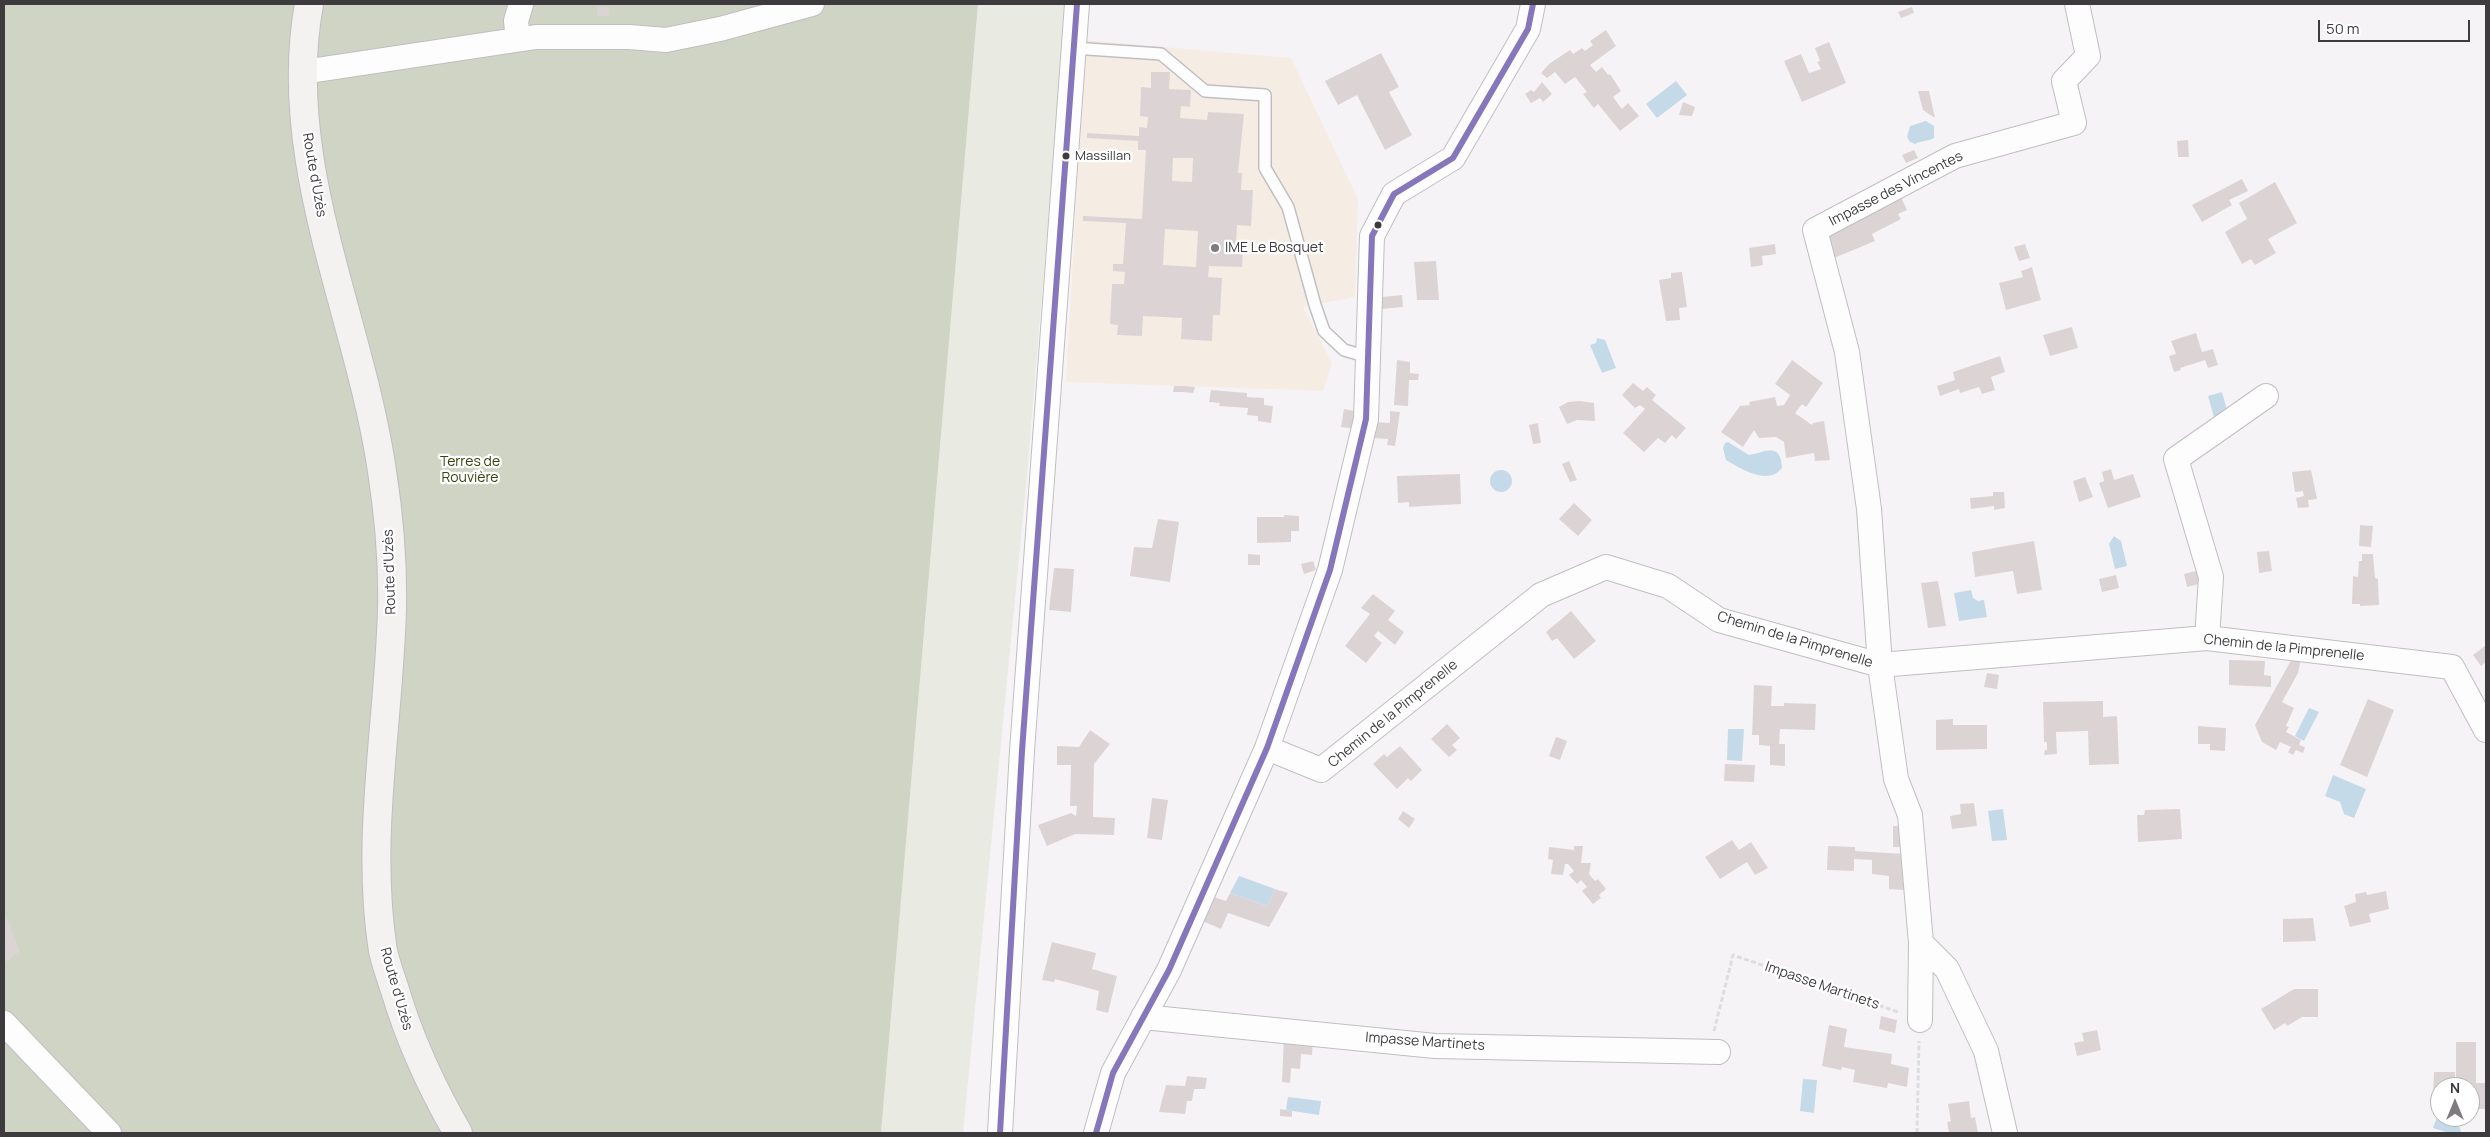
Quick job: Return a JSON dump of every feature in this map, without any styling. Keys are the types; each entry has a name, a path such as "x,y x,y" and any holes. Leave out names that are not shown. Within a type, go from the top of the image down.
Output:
{"main road":[{"name":"Route d'Uzès","path":"309,4 302,40 303,111 313,184 367,398 382,468 390,538 392,609 378,820 377,887 384,953 406,1028 438,1098 458,1133"}],"street":[{"path":"518,39 516,21 521,4"},
{"path":"303,72 536,37 629,37 666,40 720,29 812,4"},
{"path":"1000,1133 1022,752 1077,4"},
{"path":"1096,1133 1113,1073 1169,970 1267,748 1330,570 1366,420 1372,236 1394,194 1453,158 1528,29 1534,4"},
{"name":"Impasse des Vincentes","path":"1880,665 1869,509 1847,352 1814,230 1955,156 2074,123 2064,81 2088,56 2077,4"},
{"path":"2207,638 2211,577 2176,459 2266,396"},
{"name":"Chemin de la Pimprenelle","path":"1267,748 1322,770 1541,596 1606,567 1668,586 1719,620 1880,665 2207,638 2452,667 2486,730"},
{"path":"1880,665 1896,779 1910,815 1921,943 1920,1020"},
{"path":"1921,943 1948,970 1986,1051 2005,1133"},
{"name":"Impasse Martinets","path":"1143,1017 1435,1046 1713,1051"},
{"path":"4,1023 109,1133"}],"lane":[{"path":"1073,48 1161,54 1205,91 1264,95 1264,168 1288,207 1324,331 1344,350 1368,357"}],"path":[{"name":"Impasse Martinets","path":"1713,1051 1733,955 1920,1020"},
{"path":"1917,1133 1920,1020"}],"shaded area":[{"path":"978,4 1066,4 1027,476 963,1133 881,1133"},
{"name":"IME Le Bosquet","path":"1085,40 1291,58 1358,199 1355,297 1303,307 1332,363 1323,391 1066,382"}],"green space":[{"name":"Terres de Rouvière","path":"4,4 978,4 881,1133 4,1133"}],"water":[{"path":"1676,81 1687,95 1657,118 1646,104"},
{"path":"1926,121 1934,126 1934,138 1915,144 1910,142 1907,137 1910,126"},
{"path":"1597,338 1605,340 1616,368 1602,373 1590,345 1596,343"},
{"path":"2222,392 2229,417 2215,421 2208,396"},
{"path":"1728,442 1749,455 1765,451 1775,451 1781,459 1782,468 1769,476 1762,476 1739,468 1726,460 1723,448 1725,443"},
{"path":"1501,470 1509,473 1512,481 1509,489 1501,492 1493,489 1490,481 1493,473"},
{"path":"2114,536 2121,541 2127,566 2115,569 2109,544"},
{"path":"1971,590 1973,598 1978,601 1984,600 1987,617 1959,621 1954,593"},
{"path":"2309,708 2319,712 2304,741 2295,736"},
{"path":"1728,729 1744,729 1742,761 1727,760"},
{"path":"2333,775 2366,789 2354,818 2344,814 2340,802 2325,796"},
{"path":"2003,809 2007,840 1992,841 1988,811"},
{"path":"1239,876 1275,889 1267,906 1230,893"},
{"path":"1803,1079 1817,1080 1814,1113 1800,1111"},
{"path":"1288,1097 1321,1101 1319,1115 1286,1110"},
{"path":"2459,1127 2461,1131 2459,1133 2449,1133 2433,1128"}],"building":[{"path":"597,7 608,7 609,16 597,16"},
{"path":"1912,7 1914,13 1901,18 1898,12"},
{"path":"1606,30 1616,46 1590,65 1596,72 1602,67 1608,75 1610,74 1621,91 1613,97 1622,109 1628,103 1639,116 1620,131 1598,104 1594,108 1583,94 1587,92 1575,77 1565,84 1555,72 1547,78 1541,73 1549,64 1570,50 1573,54 1582,48 1585,51 1593,45 1590,41"},
{"path":"1829,42 1846,83 1802,102 1784,61 1801,54 1809,73 1821,69 1817,62 1820,61 1815,48"},
{"path":"1381,53 1399,87 1389,92 1412,135 1385,150 1357,95 1338,105 1325,81"},
{"path":"1151,72 1170,72 1169,89 1191,90 1190,107 1181,106 1180,118 1207,120 1208,112 1244,114 1238,173 1242,173 1241,190 1253,190 1251,226 1237,225 1236,245 1243,245 1242,267 1209,266 1208,277 1222,278 1220,315 1213,315 1212,341 1181,339 1182,318 1143,316 1142,336 1117,335 1118,325 1110,324 1112,284 1124,284 1125,272 1113,271 1113,264 1123,264 1126,223 1083,221 1083,216 1142,219 1146,150 1138,150 1138,141 1087,138 1087,133 1139,136 1139,127 1147,128 1148,117 1140,116 1141,87 1151,88","holes":["1173,158 1193,158 1192,182 1172,181","1165,229 1198,231 1196,267 1163,265"]},
{"path":"1542,82 1552,94 1543,102 1540,98 1531,103 1525,94 1531,90 1534,92"},
{"path":"1918,91 1929,91 1935,118 1923,110"},
{"path":"1683,102 1695,107 1692,116 1679,115"},
{"path":"2188,140 2189,157 2178,157 2177,141"},
{"path":"1914,150 1918,158 1906,163 1902,155"},
{"path":"2242,179 2248,191 2229,200 2232,205 2202,222 2192,205"},
{"path":"2275,182 2297,223 2268,239 2276,253 2255,265 2251,259 2242,264 2225,232 2247,219 2239,203"},
{"path":"1900,195 1907,210 1898,214 1901,219 1872,234 1875,241 1834,258 1821,232"},
{"path":"1775,244 1776,254 1762,256 1763,265 1751,267 1749,248"},
{"path":"2025,244 2030,258 2019,261 2014,247"},
{"path":"1436,261 1439,300 1417,300 1414,262"},
{"path":"2032,267 2041,300 2006,310 1999,283 2023,277 2021,271"},
{"path":"1682,272 1687,307 1679,308 1680,320 1666,321 1659,280 1671,278 1671,273"},
{"path":"1402,295 1403,307 1382,309 1382,297"},
{"path":"2072,327 2078,348 2050,356 2043,335"},
{"path":"2196,333 2202,352 2213,349 2218,365 2208,368 2205,360 2180,368 2181,370 2174,372 2169,356 2176,354 2171,341"},
{"path":"2000,356 2005,372 1991,377 1995,390 1982,394 1979,387 1960,393 1959,389 1940,396 1937,386 1955,380 1953,372"},
{"path":"1397,360 1410,362 1410,373 1419,374 1418,380 1409,380 1408,406 1394,405"},
{"path":"1792,360 1823,383 1806,407 1802,404 1795,413 1812,425 1813,423 1824,421 1830,460 1815,461 1814,453 1786,458 1784,442 1776,437 1759,438 1754,430 1743,447 1721,432 1740,406 1750,405 1749,402 1775,397 1777,406 1784,405 1790,395 1775,384"},
{"path":"1633,383 1643,391 1647,387 1656,395 1652,400 1686,428 1676,439 1672,435 1665,443 1658,438 1644,452 1623,433 1645,409 1640,405 1635,408 1622,395"},
{"path":"1174,386 1195,387 1193,393 1173,392"},
{"path":"1211,390 1247,393 1247,397 1264,398 1264,405 1273,406 1271,423 1258,421 1258,416 1247,415 1248,408 1219,406 1220,403 1209,402"},
{"path":"1568,402 1594,403 1595,421 1577,420 1567,424 1559,407"},
{"path":"1344,409 1359,412 1357,429 1341,427"},
{"path":"1390,411 1400,412 1395,446 1387,445 1388,439 1372,438 1374,422 1390,423"},
{"path":"1538,423 1541,443 1533,444 1529,425"},
{"path":"1569,461 1577,480 1570,482 1562,464"},
{"path":"2111,469 2114,480 2133,474 2141,497 2108,508 2099,483 2104,481 2102,472"},
{"path":"2311,470 2317,499 2308,500 2309,507 2298,508 2296,498 2304,496 2303,491 2295,492 2292,472"},
{"path":"1460,474 1461,504 1409,507 1409,502 1398,503 1397,476"},
{"path":"2085,477 2093,497 2079,502 2073,481"},
{"path":"1993,492 2004,492 2005,508 1994,510 1994,506 1971,509 1970,498 1993,496"},
{"path":"1574,503 1592,520 1578,536 1559,519"},
{"path":"1284,515 1299,516 1299,531 1291,531 1291,542 1257,543 1257,517 1284,517"},
{"path":"1158,519 1179,522 1170,582 1130,576 1134,547 1152,548"},
{"path":"2360,525 2373,526 2371,547 2359,546"},
{"path":"2034,541 2042,590 2017,594 2013,571 1975,577 1972,552"},
{"path":"2269,551 2272,571 2259,573 2257,552"},
{"path":"1248,554 1260,555 1260,565 1248,565"},
{"path":"2362,554 2373,554 2375,578 2378,579 2379,605 2360,606 2360,604 2352,604 2353,576 2358,577 2359,561 2362,561"},
{"path":"1313,561 1316,570 1304,574 1301,564"},
{"path":"1054,568 1074,569 1071,612 1049,610"},
{"path":"2200,570 2203,583 2187,587 2184,574"},
{"path":"2116,575 2119,588 2102,592 2099,579"},
{"path":"1938,581 1946,626 1928,628 1921,583"},
{"path":"1373,594 1395,611 1388,620 1404,632 1395,645 1378,631 1374,636 1382,643 1366,663 1345,646 1370,614 1361,608"},
{"path":"1571,611 1596,641 1574,659 1557,638 1552,641 1546,632"},
{"path":"2486,645 2486,662 2481,666 2473,655"},
{"path":"2293,657 2301,659 2298,673 2282,702 2294,708 2286,726 2289,727 2286,732 2301,740 2299,745 2305,747 2303,753 2296,750 2293,755 2288,752 2291,747 2280,742 2276,750 2262,742 2255,725"},
{"path":"2229,660 2265,661 2264,675 2271,676 2271,687 2229,685"},
{"path":"1987,673 1999,675 1997,689 1984,687"},
{"path":"1754,685 1772,686 1771,706 1784,706 1784,703 1816,704 1815,730 1780,729 1779,744 1785,744 1785,766 1770,765 1770,746 1759,745 1759,735 1752,735"},
{"path":"2368,699 2394,710 2367,777 2340,765"},
{"path":"2103,701 2103,717 2117,716 2119,764 2089,765 2088,731 2056,732 2057,754 2044,755 2045,750 2047,750 2047,742 2044,742 2043,702"},
{"path":"1953,719 1953,725 1987,725 1987,749 1936,750 1936,720"},
{"path":"1447,724 1460,738 1452,745 1457,750 1449,757 1431,739"},
{"path":"2198,726 2226,728 2225,751 2210,750 2210,744 2198,744"},
{"path":"1090,730 1110,744 1094,764 1093,817 1115,818 1114,835 1075,834 1047,846 1038,825 1071,813 1076,816 1077,806 1070,806 1071,765 1057,765 1057,746 1079,747"},
{"path":"1556,737 1567,741 1560,760 1549,756"},
{"path":"1400,746 1422,770 1411,781 1408,778 1397,789 1373,764 1384,754 1387,757"},
{"path":"1725,764 1755,765 1754,782 1724,781"},
{"path":"1152,798 1168,800 1162,840 1147,838"},
{"path":"1974,803 1977,826 1952,829 1950,816 1961,814 1960,804"},
{"path":"2180,809 2182,839 2138,842 2137,815 2144,815 2145,810"},
{"path":"1403,811 1415,819 1409,828 1398,819"},
{"path":"1893,826 1903,826 1902,847 1893,847"},
{"path":"1732,840 1739,850 1751,842 1768,868 1755,875 1747,862 1720,879 1705,857"},
{"path":"1574,846 1583,846 1581,863 1591,863 1589,874 1595,881 1598,879 1606,889 1599,895 1601,898 1593,904 1582,891 1587,887 1581,880 1577,884 1569,875 1574,871 1568,864 1565,864 1563,875 1551,874 1553,860 1548,859 1549,847 1574,850"},
{"path":"1828,846 1855,847 1855,851 1905,854 1904,890 1889,889 1889,876 1872,874 1872,860 1854,859 1854,871 1827,870"},
{"path":"1275,889 1288,893 1269,927 1228,913 1221,929 1200,920 1211,896 1226,901 1230,893 1267,906"},
{"path":"2386,891 2389,909 2369,914 2371,922 2350,927 2344,906 2356,902 2355,894 2366,892 2367,895"},
{"path":"4,912 20,951 4,963 4,949 6,947 4,942"},
{"path":"2313,918 2316,941 2283,942 2283,919"},
{"path":"1052,942 1096,953 1092,969 1117,976 1108,1013 1096,1010 1099,991 1055,979 1054,982 1042,980"},
{"path":"2294,989 2318,989 2318,1017 2302,1017 2287,1026 2285,1023 2274,1030 2261,1009"},
{"path":"1881,1016 1897,1020 1895,1033 1879,1029"},
{"path":"1829,1025 1847,1029 1844,1047 1892,1054 1891,1064 1909,1068 1907,1087 1888,1083 1887,1088 1853,1082 1855,1070 1842,1067 1841,1070 1822,1066"},
{"path":"2097,1030 2101,1050 2077,1056 2074,1043 2084,1041 2082,1033"},
{"path":"1284,1035 1313,1037 1312,1055 1301,1054 1300,1069 1291,1068 1290,1083 1282,1082"},
{"path":"2456,1042 2476,1042 2476,1077 2456,1077"},
{"path":"2434,1072 2455,1072 2455,1077 2434,1077"},
{"path":"1187,1076 1207,1078 1205,1089 1194,1089 1192,1101 1187,1101 1185,1114 1159,1112 1166,1085 1185,1086"},
{"path":"2480,1083 2486,1083 2486,1109 2480,1109"},
{"path":"1969,1101 1971,1118 1975,1117 1978,1133 1949,1133 1947,1122 1951,1121 1948,1104"},
{"path":"1280,1109 1292,1111 1292,1117 1280,1116"}],"transit line":[{"path":"1000,1133 1022,751 1077,4"},
{"path":"1096,1133 1113,1073 1169,970 1267,748 1330,570 1366,419 1372,236 1394,194 1453,158 1528,29 1533,4"}],"place":[{"name":"Massillan","path":"1066,156"},
{"name":"IME Le Bosquet","path":"1215,248"}]}
